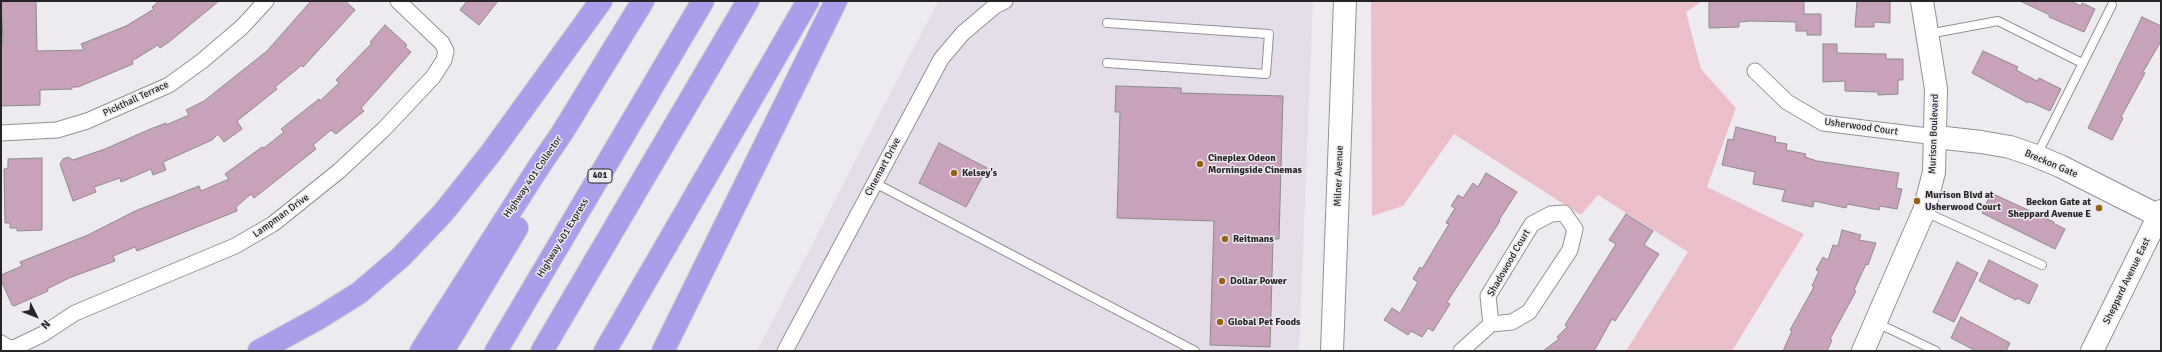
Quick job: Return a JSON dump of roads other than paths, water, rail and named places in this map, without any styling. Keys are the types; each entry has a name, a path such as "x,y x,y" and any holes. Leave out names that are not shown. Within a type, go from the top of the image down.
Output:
{"highway":[{"path":"259,351 319,318 359,293 401,257 443,213 490,154 601,1"},
{"name":"Highway 401 Collector","path":"421,351 562,133 643,1"},
{"name":"Highway 401 Express","path":"496,351 704,1"},
{"path":"542,351 748,1"},
{"path":"605,351 808,1"},
{"path":"663,351 836,1"},
{"path":"443,351 553,168 562,133"}],"street":[{"name":"Pickthall Terrace","path":"1,133 57,130 87,121 169,85 202,61 242,27 266,1"},
{"name":"Lampman Drive","path":"4,345 14,348 33,340 74,313 235,246 254,236 273,224 351,162 433,77 444,60 446,51 442,43 398,1"},
{"name":"Cinemart Drive","path":"785,351 941,59 963,33 995,6 1005,1"},
{"name":"Milner Avenue","path":"1332,351 1345,1"},
{"name":"Murison Boulevard","path":"1863,351 1924,211 1934,172 1936,89 1922,1"},
{"name":"Usherwood Court","path":"1755,71 1787,102 1823,123 1936,137"},
{"name":"Breckon Gate","path":"1936,137 2010,147 2036,156 2060,166 2160,215"},
{"name":"Shadowood Court","path":"1564,213 1575,229 1570,250 1529,312 1512,322 1491,324 1488,296 1532,224 1551,214 1564,213"},
{"name":"Sheppard Avenue East","path":"2092,351 2160,215"},
{"path":"1461,351 1491,324"}],"lane":[{"path":"2036,156 2112,5"},
{"path":"1928,34 1998,21 2082,63"},
{"path":"1107,63 1266,74 1269,34 1108,23"},
{"path":"875,183 1195,351"},
{"path":"1924,211 2042,265"},
{"path":"1876,323 1936,351"}],"place":[{"name":"Cineplex Odeon Morningside Cinemas","path":"1200,164"},
{"name":"Kelsey's","path":"954,173"},
{"name":"Murison Blvd at Usherwood Court","path":"1917,201"},
{"name":"Beckon Gate at Sheppard Avenue E","path":"2099,208"},
{"name":"Reitmans","path":"1225,239"},
{"name":"Dollar Power","path":"1222,281"},
{"name":"Global Pet Foods","path":"1220,322"}]}
